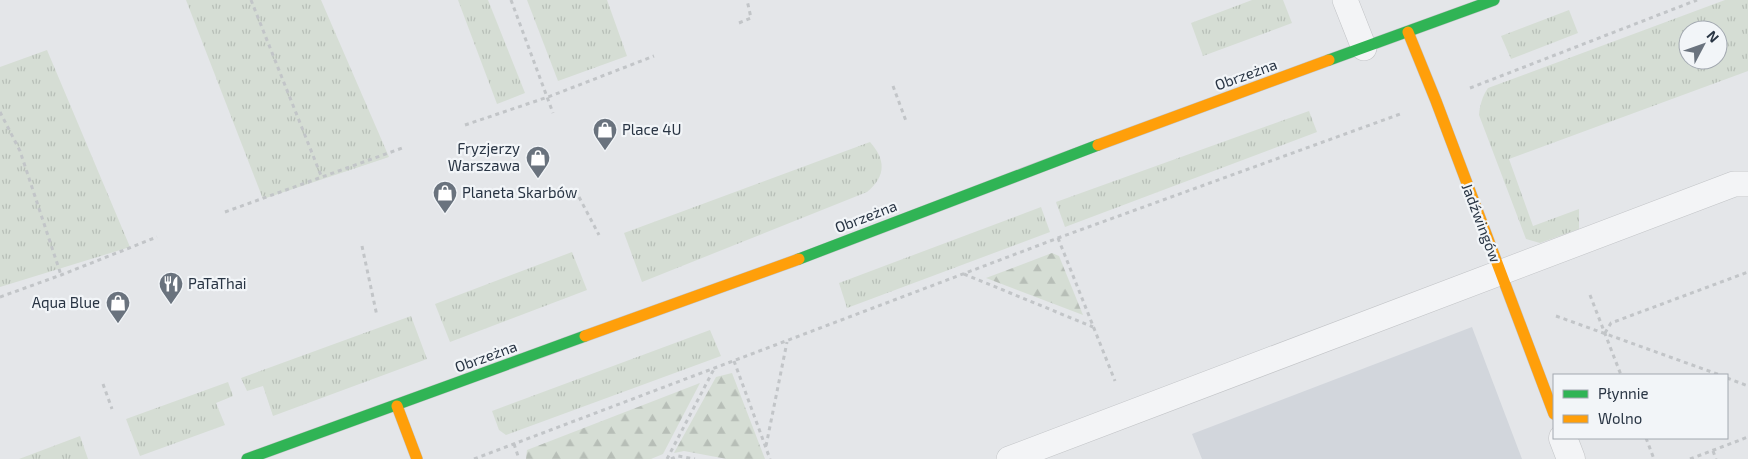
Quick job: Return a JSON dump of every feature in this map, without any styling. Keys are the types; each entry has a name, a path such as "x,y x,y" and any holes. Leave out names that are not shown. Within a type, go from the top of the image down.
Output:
{"street":[{"name":"Obrzeżna","path":"247,459 798,259 1050,162 1494,0"},
{"name":"Jadźwingów","path":"1408,32 1436,101 1553,411"},
{"path":"397,406 417,459"},
{"path":"1563,439 1571,459"}],"lane":[{"path":"1345,0 1364,48"},
{"path":"1009,459 1734,184 1748,184"}],"path":[{"path":"251,0 322,178"},
{"path":"511,0 553,113"},
{"path":"739,23 751,18 747,0"},
{"path":"1470,88 1697,0"},
{"path":"465,125 548,97 654,56"},
{"path":"893,86 906,121"},
{"path":"474,459 1058,238 1408,111"},
{"path":"0,112 20,151 61,275"},
{"path":"225,212 405,147"},
{"path":"579,197 599,235"},
{"path":"0,297 156,237"},
{"path":"1058,238 1128,414"},
{"path":"362,246 377,316"},
{"path":"1605,333 1611,323 1748,272"},
{"path":"963,274 1093,327"},
{"path":"1590,295 1621,374"},
{"path":"1550,314 1717,374"},
{"path":"766,446 787,341"},
{"path":"734,361 770,459"},
{"path":"666,459 714,369"},
{"path":"1728,378 1748,386"},
{"path":"103,384 112,409"},
{"path":"1690,459 1748,438"},
{"path":"1646,439 1654,459"},
{"path":"514,444 519,459"},
{"path":"1713,450 1716,459"},
{"path":"671,459 695,459"}],"shaded area":[{"path":"1472,327 1522,459 1202,459 1192,434"}],"green space":[{"path":"186,0 321,0 389,157 263,199"},
{"path":"458,0 488,0 525,93 497,104"},
{"path":"527,0 607,0 627,56 558,81"},
{"path":"1252,0 1283,0 1292,23 1203,56 1191,23"},
{"path":"1725,0 1748,0 1748,71 1509,159 1533,226 1579,209 1579,229 1540,243 1526,239 1479,115 1484,95 1488,88"},
{"path":"1569,10 1578,33 1511,59 1501,36"},
{"path":"47,50 130,247 0,287 0,67"},
{"path":"1309,111 1317,132 1065,227 1056,202"},
{"path":"870,142 879,155 882,168 878,180 867,192 642,282 624,233"},
{"path":"1041,207 1050,232 847,308 839,283"},
{"path":"572,252 587,290 450,342 435,304"},
{"path":"1052,253 1059,256 1083,315 986,278"},
{"path":"411,316 427,359 273,416 263,386 247,391 241,378"},
{"path":"710,330 721,356 506,435 499,430 492,411"},
{"path":"732,373 765,459 727,459 684,451 674,453 716,377"},
{"path":"228,382 233,396 216,403 225,425 140,456 126,419"},
{"path":"700,383 663,454 651,459 526,459 527,450"},
{"path":"80,436 88,459 19,459"}],"traffic: fast":[{"path":"1329,60 1494,0"},
{"path":"799,259 1098,145"},
{"path":"247,459 585,336"}],"traffic: slow":[{"path":"1408,32 1436,101 1553,411"},
{"path":"1098,145 1329,60"},
{"path":"585,336 799,259"},
{"path":"397,406 417,459"}],"place":[{"name":"Place 4U","path":"605,151"},
{"name":"Fryzjerzy Warszawa","path":"538,179"},
{"name":"Planeta Skarbów","path":"445,214"},
{"name":"PaTaThai","path":"171,305"},
{"name":"Aqua Blue","path":"118,324"}]}
